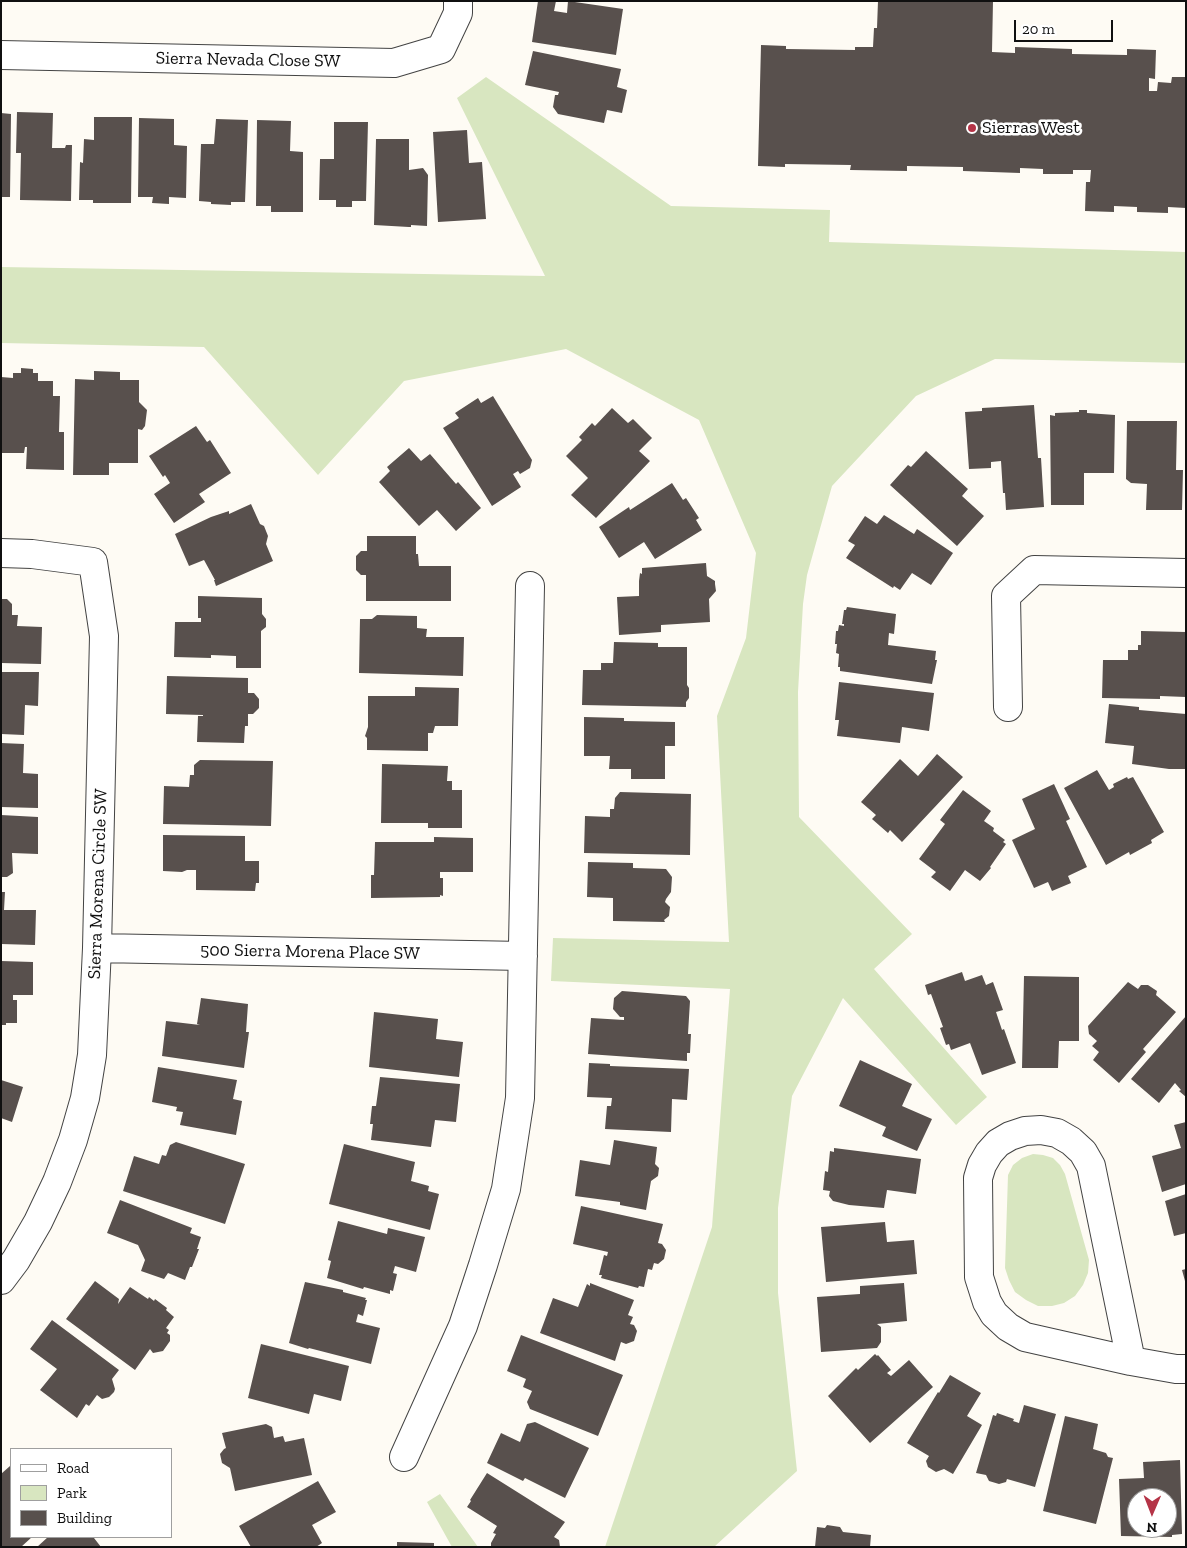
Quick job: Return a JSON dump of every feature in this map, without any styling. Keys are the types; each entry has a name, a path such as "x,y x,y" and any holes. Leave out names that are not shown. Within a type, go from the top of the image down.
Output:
{"street":[{"name":"Sierra Nevada Close SW","path":"1,55 394,63 442,48 458,13 458,1"},
{"name":"Sierra Morena Circle SW","path":"1,553 32,554 93,562 104,636 97,948 92,1055 85,1098 58,1182 16,1260 1,1280"},
{"path":"1008,707 1006,596 1034,570 1186,573"},
{"path":"404,1458 463,1326 506,1189 520,1098 530,586"},
{"name":"500 Sierra Morena Place SW","path":"97,948 523,956"},
{"path":"1131,1361 1091,1166 1083,1152 1071,1141 1057,1134 1041,1130 1025,1131 1010,1136 989,1153 982,1165 978,1178 978,1277 987,1302 994,1314 1008,1327 1025,1337 1131,1361 1186,1369"}],"green space":[{"path":"486,77 671,206 830,210 829,242 1186,252 1186,363 995,359 916,396 832,486 807,575 803,604 798,692 799,817 912,934 874,969 987,1097 956,1125 843,998 792,1096 778,1208 778,1293 797,1471 714,1547 605,1547 712,1227 730,989 551,981 553,938 729,942 717,716 746,638 756,553 699,420 566,349 404,381 318,475 204,347 1,343 1,267 545,276 457,98"},
{"path":"1033,1154 1053,1158 1065,1174 1089,1260 1088,1273 1083,1285 1075,1296 1064,1303 1052,1306 1038,1306 1015,1292 1005,1268 1008,1175 1013,1165 1022,1158"},
{"path":"440,1494 478,1547 452,1547 427,1502"}],"building":[{"path":"538,1 556,1 554,11 567,13 568,1 623,9 616,55 532,42"},
{"name":"Sierras West","path":"878,1 993,1 992,52 1015,53 1015,47 1072,49 1072,54 1127,55 1127,49 1156,50 1155,79 1149,78 1149,91 1157,91 1158,82 1171,83 1172,77 1186,77 1186,208 1168,207 1168,213 1137,212 1137,207 1114,206 1114,212 1085,211 1086,182 1090,182 1091,170 1073,170 1073,174 1043,174 1043,169 1020,168 1020,173 963,171 963,167 907,166 907,171 850,170 851,165 785,164 785,167 758,166 761,45 786,46 786,49 855,50 855,47 873,47 874,28 877,28"},
{"path":"533,51 621,69 617,87 627,90 622,113 607,110 604,123 558,114 553,107 555,95 558,95 559,92 525,85"},
{"path":"17,112 53,113 52,148 65,148 66,145 72,145 71,201 20,200 21,153 16,153"},
{"path":"1,113 11,114 10,197 1,197"},
{"path":"94,117 132,117 131,203 93,203 93,200 79,200 80,162 83,163 84,139 94,140"},
{"path":"139,118 174,119 174,145 187,146 186,198 169,197 169,204 152,203 153,197 138,197"},
{"path":"216,119 248,120 245,202 231,202 231,205 199,201 201,144 214,144"},
{"path":"257,120 291,121 290,151 303,152 303,212 271,212 271,206 256,206"},
{"path":"334,122 368,122 366,201 352,201 352,207 336,207 336,200 319,200 320,159 334,159"},
{"path":"467,130 469,163 482,162 486,219 438,222 433,132"},
{"path":"376,139 409,139 409,170 423,168 428,175 427,226 374,225"},
{"path":"21,368 33,369 33,373 38,373 38,381 53,381 53,396 60,396 59,432 64,432 64,470 26,469 27,447 25,447 24,453 1,453 1,377 13,378 13,373 21,373"},
{"path":"94,371 120,372 120,380 139,380 139,402 147,410 145,426 142,430 138,429 138,463 109,463 109,475 73,475 75,379 94,380"},
{"path":"493,396 532,460 530,468 520,474 518,471 513,474 521,487 492,506 443,428 459,418 455,413 478,398 481,403"},
{"path":"1034,405 1038,458 1041,458 1044,507 1006,510 1001,461 991,462 991,468 969,469 965,412 982,411 982,408"},
{"path":"612,408 628,423 633,419 652,438 639,451 650,461 596,518 571,495 588,478 566,456 582,440 579,437 592,423 595,426"},
{"path":"1079,410 1087,410 1087,413 1115,415 1114,473 1084,473 1084,505 1051,505 1050,415 1055,416 1055,413 1079,412"},
{"path":"1127,421 1177,421 1176,470 1183,470 1182,510 1146,510 1147,484 1131,483 1126,479"},
{"path":"196,426 207,442 210,440 231,473 199,494 205,502 174,523 154,494 170,483 165,475 163,477 149,456"},
{"path":"409,448 421,461 430,454 456,484 458,482 481,508 456,531 437,510 419,526 379,482 390,471 387,467"},
{"path":"926,451 968,489 962,496 984,516 957,546 890,485 908,465 911,467"},
{"path":"672,483 683,500 686,498 699,518 696,520 702,530 655,559 644,542 619,558 599,527 629,507 630,510"},
{"path":"251,504 268,536 266,544 273,561 216,586 215,580 204,560 189,566 175,534 211,517 229,511 229,514"},
{"path":"884,515 914,534 917,529 953,553 931,585 912,573 900,590 894,586 893,588 846,558 855,545 848,541 865,516 877,524"},
{"path":"367,536 416,536 416,554 418,554 419,566 451,566 451,601 366,601 366,575 361,575 356,570 356,556 361,551 367,551"},
{"path":"706,563 707,576 715,581 716,591 709,599 710,622 661,625 661,632 619,635 617,597 639,596 639,581 642,568"},
{"path":"198,596 262,598 262,614 266,619 266,627 261,631 261,668 236,668 236,656 211,655 211,658 174,657 175,622 201,622 201,618 198,618"},
{"path":"1,599 7,599 12,604 12,615 18,615 17,626 42,627 41,664 1,663"},
{"path":"847,607 896,614 894,634 889,633 888,645 936,651 935,660 937,660 932,684 840,671 840,667 838,667 839,654 836,653 837,644 835,644 836,631 838,631 839,625 844,626 842,624 844,610"},
{"path":"377,615 417,616 417,628 427,629 426,637 464,637 463,676 359,673 360,619 372,619"},
{"path":"1141,631 1186,632 1186,697 1160,696 1160,699 1102,698 1103,660 1128,660 1128,650 1138,650 1138,645 1141,645"},
{"path":"614,642 658,643 658,647 687,647 689,698 686,702 686,707 582,705 583,670 601,670 601,663 613,663"},
{"path":"1,672 39,672 38,706 25,705 24,735 1,734"},
{"path":"167,676 248,678 248,693 254,693 259,699 259,708 253,714 248,714 248,726 245,726 244,743 197,742 198,716 203,715 166,714"},
{"path":"839,682 934,693 929,731 902,727 900,743 837,736 839,720 835,720"},
{"path":"415,687 459,688 458,726 435,726 433,733 428,733 428,751 367,750 367,738 365,736 368,727 368,696 415,696"},
{"path":"1109,704 1139,707 1139,710 1186,714 1186,769 1169,769 1132,764 1134,746 1105,743"},
{"path":"584,717 624,718 624,721 675,722 675,746 665,746 665,779 631,779 631,769 609,769 610,756 584,756"},
{"path":"1,743 24,744 23,773 38,774 38,808 1,807"},
{"path":"937,754 963,777 902,842 890,830 888,833 872,819 876,815 861,802 900,759 918,776"},
{"path":"200,760 273,761 271,826 163,824 164,786 189,787 190,775 194,775 194,765"},
{"path":"382,764 448,766 447,781 452,781 452,790 462,790 462,828 428,828 428,823 381,823"},
{"path":"1097,770 1109,790 1114,787 1113,784 1127,777 1128,779 1133,777 1164,832 1151,840 1152,843 1130,855 1129,852 1106,865 1064,788"},
{"path":"1054,784 1070,819 1066,821 1087,867 1068,876 1071,883 1052,891 1048,882 1034,888 1012,840 1035,829 1022,799"},
{"path":"963,790 991,811 984,821 994,828 993,831 1005,840 1003,842 1006,844 991,868 980,881 965,870 950,891 931,877 936,872 919,859 945,824 940,820"},
{"path":"620,792 691,794 690,855 584,853 585,816 610,817 610,809 614,809 615,798"},
{"path":"1,815 38,817 38,854 12,853 13,873 7,877 1,877"},
{"path":"163,835 245,836 245,861 259,861 259,883 256,883 255,891 196,890 196,870 182,872 163,871"},
{"path":"434,837 473,838 473,872 440,872 440,878 443,878 443,896 440,895 440,897 371,898 371,875 374,875 375,842 434,842"},
{"path":"588,862 633,863 633,868 666,869 672,877 671,892 665,902 670,907 669,916 664,920 665,922 613,921 613,898 587,897"},
{"path":"1,892 5,892 4,910 36,910 35,945 1,944"},
{"path":"1,961 33,962 33,995 13,995 13,1000 17,1000 17,1023 6,1023 6,1025 1,1025"},
{"path":"962,972 965,981 982,975 986,985 993,982 1003,1010 996,1012 1016,1063 982,1075 970,1043 951,1050 949,1044 946,1045 940,1028 943,1027 931,994 928,995 925,985"},
{"path":"1024,976 1079,977 1079,1041 1059,1041 1058,1068 1022,1068"},
{"path":"1128,982 1138,989 1141,985 1148,985 1157,991 1156,995 1176,1012 1143,1049 1146,1052 1119,1083 1093,1060 1099,1052 1092,1046 1097,1041 1089,1034 1088,1026"},
{"path":"622,991 686,996 690,1001 688,1034 691,1034 690,1053 687,1053 687,1061 588,1054 591,1018 624,1020 624,1017 620,1017 613,1009 614,998"},
{"path":"201,998 248,1004 246,1032 249,1032 244,1068 162,1056 166,1021 200,1025 197,1024"},
{"path":"374,1012 438,1019 436,1039 463,1042 459,1077 369,1067"},
{"path":"1186,1016 1186,1097 1179,1091 1181,1090 1175,1083 1159,1103 1131,1079"},
{"path":"860,1060 912,1084 902,1106 932,1119 917,1151 882,1136 886,1127 839,1106"},
{"path":"589,1063 610,1064 610,1066 689,1069 687,1100 672,1099 671,1132 605,1129 607,1106 611,1106 612,1098 587,1097"},
{"path":"158,1067 237,1080 233,1099 242,1101 236,1135 180,1125 183,1112 176,1111 177,1107 152,1102"},
{"path":"380,1077 460,1084 456,1122 435,1120 431,1147 371,1140 373,1124 370,1124 372,1106 376,1106"},
{"path":"1,1080 23,1087 12,1122 1,1118"},
{"path":"1186,1122 1186,1184 1162,1192 1152,1156 1181,1148 1174,1125"},
{"path":"614,1140 657,1147 655,1164 659,1168 658,1176 651,1181 646,1210 620,1205 620,1202 575,1196 580,1160 610,1165"},
{"path":"176,1142 245,1164 225,1224 123,1191 134,1156 159,1164 162,1155 166,1156 170,1145"},
{"path":"344,1144 415,1162 411,1181 429,1186 428,1191 439,1194 430,1230 329,1204"},
{"path":"834,1148 921,1159 916,1194 887,1190 884,1208 849,1205 833,1201 829,1196 830,1191 823,1190 825,1171 828,1172 830,1151 834,1152"},
{"path":"1186,1194 1186,1233 1174,1236 1165,1201"},
{"path":"120,1200 192,1228 190,1233 201,1237 197,1249 199,1249 185,1280 168,1273 164,1279 141,1271 145,1260 138,1245 107,1233"},
{"path":"581,1206 663,1224 658,1243 662,1244 666,1250 664,1259 658,1264 654,1263 652,1270 648,1269 644,1287 639,1286 638,1288 601,1278 602,1275 599,1275 604,1255 607,1256 608,1252 573,1244"},
{"path":"338,1221 387,1234 388,1228 425,1237 416,1272 395,1266 393,1273 397,1274 393,1291 390,1290 390,1294 364,1287 363,1289 327,1278 331,1261 328,1260"},
{"path":"885,1222 887,1242 914,1240 917,1274 826,1282 821,1227"},
{"path":"1186,1269 1186,1281 1185,1281 1182,1270"},
{"path":"95,1281 119,1299 118,1304 130,1287 148,1299 149,1297 154,1301 155,1299 167,1308 166,1310 174,1317 166,1328 169,1330 167,1333 170,1335 170,1341 163,1351 153,1353 150,1349 135,1370 66,1319"},
{"path":"305,1282 343,1290 343,1292 366,1298 363,1316 358,1314 356,1322 380,1328 371,1364 289,1343"},
{"path":"590,1283 634,1300 628,1315 633,1317 630,1324 634,1325 637,1331 634,1341 626,1344 621,1342 615,1361 540,1333 553,1298 578,1307 587,1284 590,1286"},
{"path":"904,1283 907,1321 877,1324 881,1327 881,1342 877,1348 821,1352 817,1297 860,1294 860,1286"},
{"path":"52,1320 119,1370 112,1379 114,1392 109,1397 102,1399 97,1395 89,1406 86,1404 77,1418 40,1390 57,1369 30,1349"},
{"path":"521,1335 623,1375 598,1436 530,1409 527,1402 532,1391 523,1387 526,1379 507,1371"},
{"path":"261,1344 349,1366 341,1401 314,1394 309,1414 248,1398"},
{"path":"875,1354 891,1370 887,1373 891,1376 909,1360 933,1387 870,1443 828,1396 856,1368 858,1370"},
{"path":"950,1375 981,1393 967,1416 982,1425 953,1474 944,1469 936,1472 928,1467 926,1461 929,1456 907,1443"},
{"path":"1024,1405 1056,1414 1035,1487 1007,1479 1006,1482 999,1484 989,1481 986,1475 976,1473 993,1415 996,1416 997,1413 1014,1419 1013,1421 1019,1423"},
{"path":"1065,1416 1098,1424 1093,1449 1106,1453 1108,1457 1113,1458 1096,1524 1043,1511"},
{"path":"535,1422 589,1448 565,1498 525,1478 523,1481 487,1463 501,1433 520,1442 527,1424"},
{"path":"266,1424 272,1427 274,1438 283,1436 285,1442 304,1438 312,1475 235,1491 230,1468 222,1463 220,1454 226,1448 222,1433"},
{"path":"1180,1460 1182,1534 1177,1534 1177,1488 1127,1488 1127,1536 1121,1536 1119,1479 1144,1478 1143,1462"},
{"path":"10,1466 10,1538 31,1538 21,1547 1,1547 1,1474"},
{"path":"487,1473 565,1522 554,1537 559,1540 560,1547 491,1547 496,1534 493,1533 497,1526 467,1507"},
{"path":"318,1481 336,1512 312,1525 322,1543 316,1547 251,1547 239,1526"},
{"path":"827,1525 840,1527 843,1532 871,1535 870,1547 815,1547 817,1527 825,1528"},
{"path":"47,1538 94,1538 101,1547 37,1547"},
{"path":"397,1542 434,1543 434,1547 397,1547"}],"place":[{"name":"Sierras West","path":"972,128"}]}
